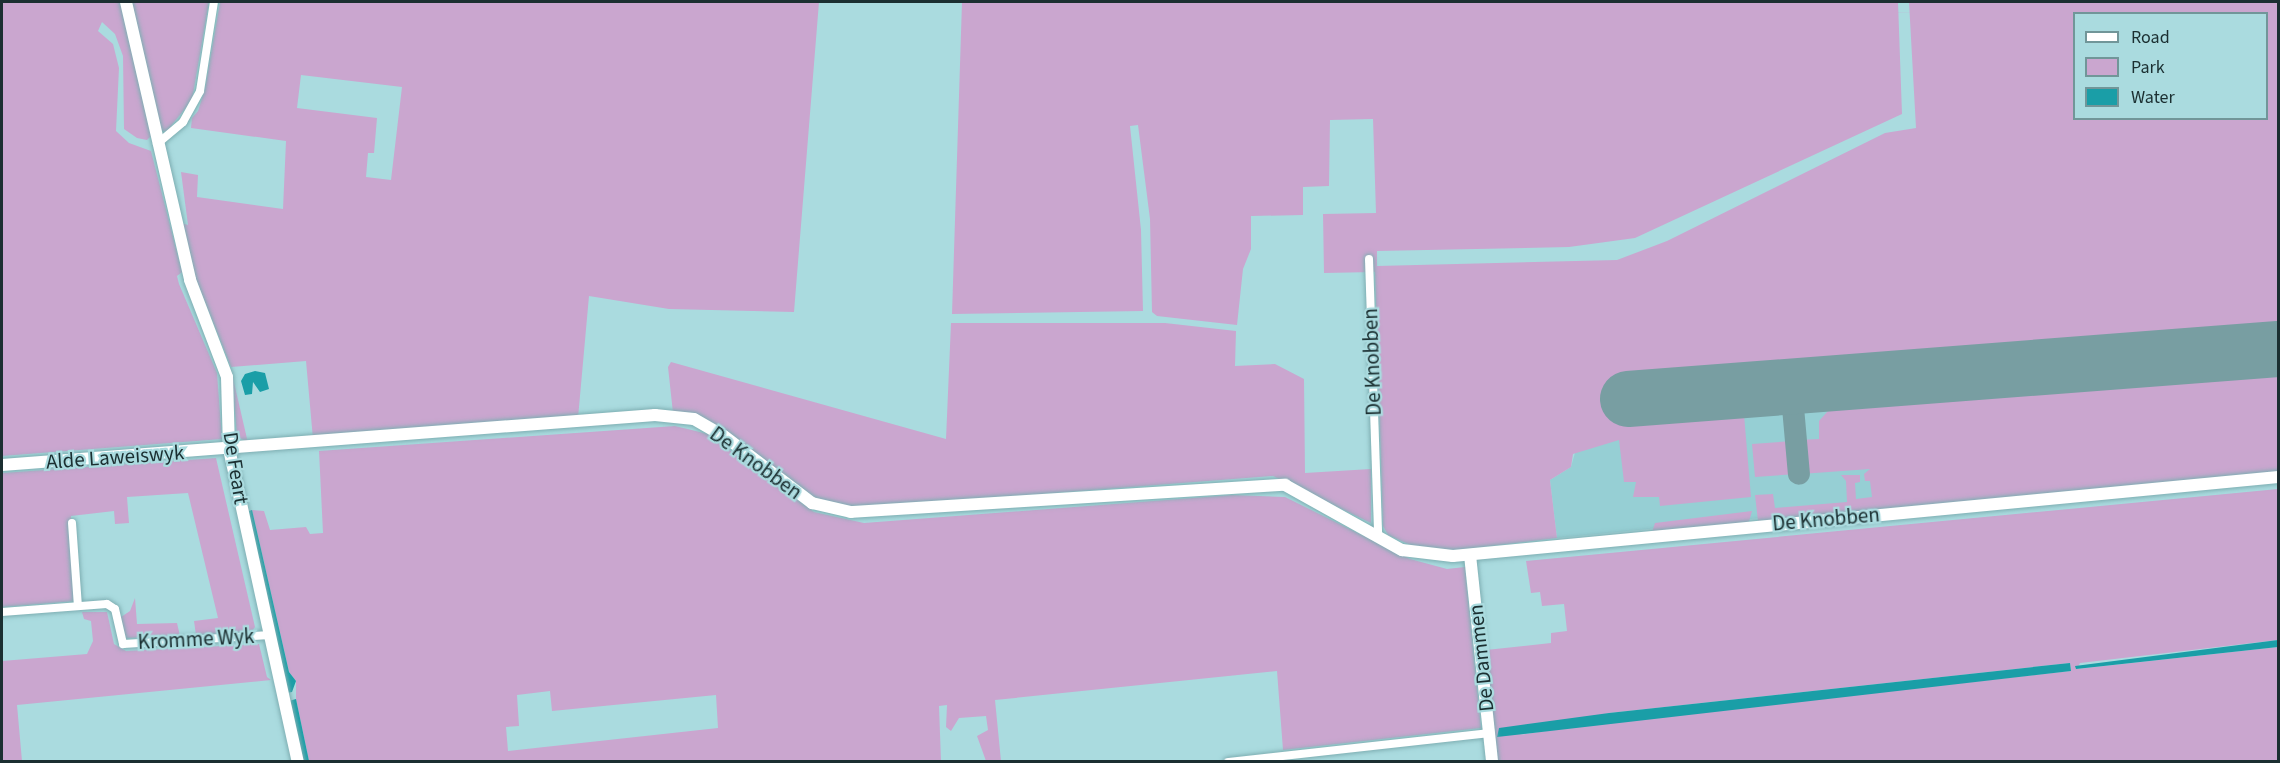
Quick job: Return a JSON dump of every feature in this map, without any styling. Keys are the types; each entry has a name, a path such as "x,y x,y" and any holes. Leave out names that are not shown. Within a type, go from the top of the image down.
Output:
{"street":[{"name":"De Feart","path":"126,2 190,280 227,377 229,449 298,762"},
{"path":"157,144 183,122 200,92 214,2"},
{"name":"De Knobben","path":"1369,259 1378,536"},
{"name":"De Knobben","path":"229,449 655,415 694,419 724,436 812,503 851,512 1285,485 1378,536 1421,555 1470,555 2278,477"},
{"name":"Alde Laweiswyk","path":"2,465 229,449"},
{"path":"72,523 78,606"},
{"name":"De Dammen","path":"1470,555 1492,762"},
{"name":"Kromme Wyk","path":"2,612 107,604 115,609 119,638 123,644 270,635"},
{"path":"1228,762 1490,733"}],"shaded area":[{"path":"2278,229 2278,467 1557,538 1550,480 1571,467 1610,327"}],"green space":[{"path":"2,2 121,2 151,136 147,140 137,138 124,129 123,56 115,34 102,22 98,31 113,44 119,68 116,131 129,143 151,151 182,272 177,276 179,284 217,373 222,439 2,456"},
{"path":"128,2 209,2 192,100 167,131 160,131"},
{"path":"220,2 819,2 794,312 669,309 589,296 578,418 313,439 306,361 231,367 193,272 181,223 188,225 181,172 198,175 197,197 283,209 286,141 191,128 192,118 198,111 205,89","holes":["301,75 402,87 391,180 366,177 368,153 374,153 377,118 297,108"]},
{"path":"962,2 1898,2 1902,114 1635,238 1569,247 1377,251 1377,266 1617,260 1667,241 1885,133 1916,128 1909,2 2278,2 2278,332 1743,372 1741,378 1627,387 1628,412 1743,403 1751,497 1660,506 1659,497 1633,497 1636,482 1624,482 1619,440 1573,454 1571,467 1550,480 1557,538 1451,551 1413,546 1388,535 1383,526 1375,272 1324,273 1323,214 1376,213 1373,119 1330,120 1329,186 1303,187 1303,215 1251,216 1251,249 1243,269 1237,325 1157,316 1152,312 1150,219 1138,125 1130,126 1141,230 1143,311 952,314"},
{"path":"951,323 1165,323 1236,331 1235,366 1275,364 1304,379 1305,473 1371,469 1371,523 1273,476 864,508 818,502 735,440 673,413 668,367 671,362 946,439"},
{"path":"2278,368 2278,474 1758,521 1755,495 1773,494 1775,508 1847,502 1846,481 1841,475 1860,475 1860,482 1855,483 1856,499 1872,497 1870,481 1865,481 1864,474 1870,469 1801,474 1798,440 1819,439 1819,421 1836,402"},
{"path":"232,374 248,443 237,436"},
{"path":"675,426 708,434 814,512 864,523 1232,495 1285,497 1410,559 1447,569 1465,567 1481,728 1283,750 1277,671 995,700 1001,761 986,761 977,736 988,730 986,716 959,718 951,731 946,727 947,705 939,706 941,761 309,761 296,699 296,681 289,672 252,510 264,511 270,530 306,527 310,534 323,533 319,451","holes":["550,691 552,711 716,695 718,728 508,751 506,727 519,726 517,695"]},
{"path":"1793,441 1797,474 1755,477 1752,444"},
{"path":"216,458 255,627 252,631 196,635 194,621 218,618 188,493 127,497 129,523 115,524 114,511 71,516 76,601 2,607 2,473"},
{"path":"2278,489 2278,640 2080,663 2077,669 2278,647 2278,761 1497,761 1486,650 1551,643 1551,633 1567,631 1564,604 1542,606 1540,592 1531,593 1526,561","holes":["2070,663 2071,671 1593,724 1519,735 1609,713"]},
{"path":"1752,511 1748,525 1652,532 1655,523"},
{"path":"135,598 137,624 177,623 180,636 126,638 121,617 130,611"},
{"path":"82,612 107,612 114,644 126,651 259,644 267,677 271,680 17,705 22,761 2,761 2,661 87,654 93,641 91,621 84,619"}],"water":[{"path":"255,371 265,373 269,389 260,392 253,382 252,394 245,395 241,381 245,374"},
{"path":"252,510 289,672 296,681 292,692 287,693 246,512"},
{"path":"2278,640 2278,647 2076,669 2075,666"},
{"path":"2070,663 2071,671 1497,737 1499,728 1609,713"},
{"path":"296,699 309,761 302,761 289,701"}],"taxiway":[{"path":"1791,385 1799,474"}],"runway":[{"path":"1628,399 2278,349"}]}
